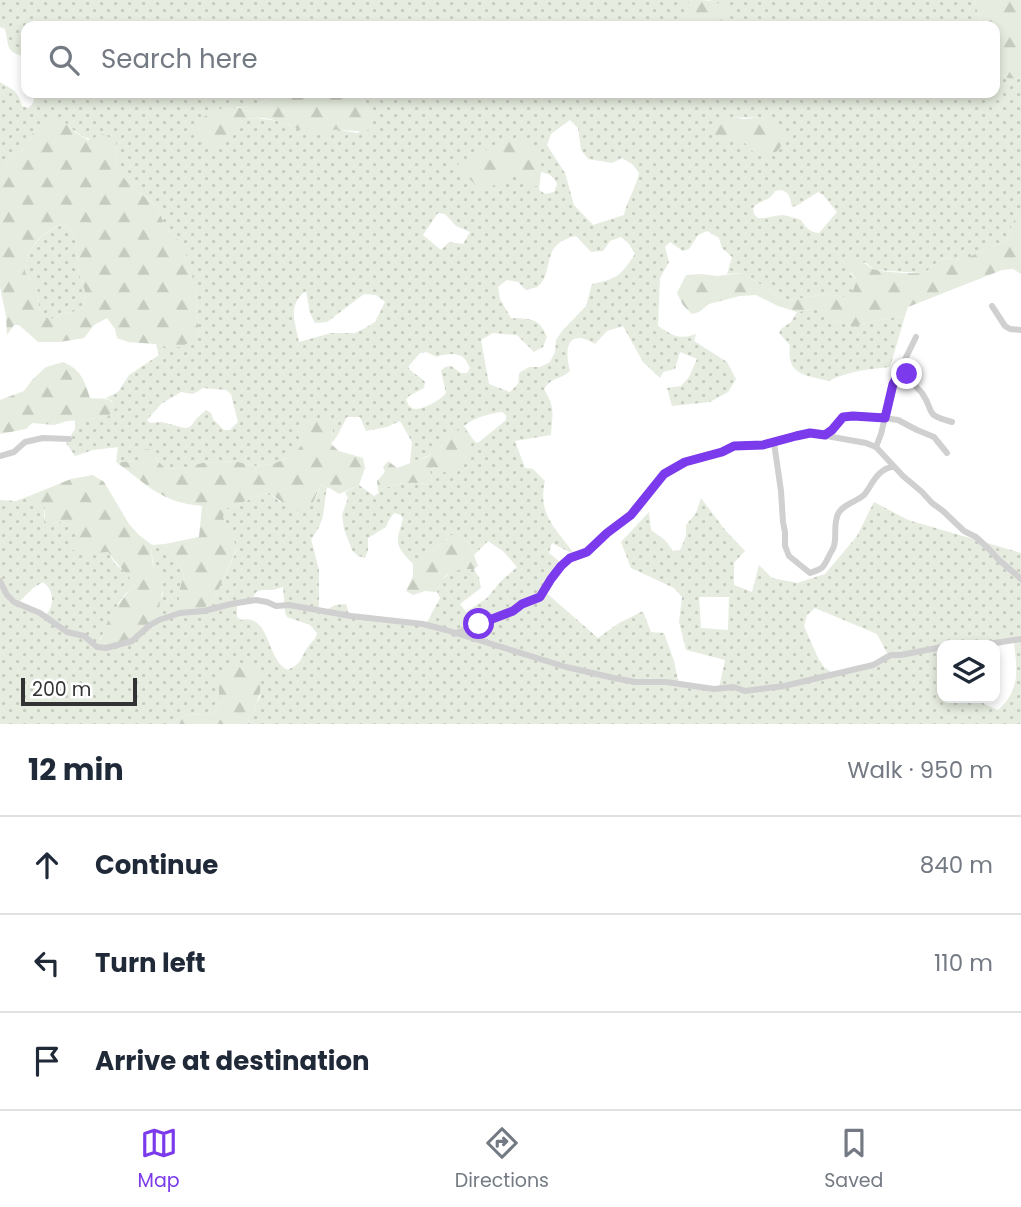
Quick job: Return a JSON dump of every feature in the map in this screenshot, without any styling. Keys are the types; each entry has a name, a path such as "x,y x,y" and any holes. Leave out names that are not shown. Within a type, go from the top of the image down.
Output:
{"street":[{"path":"992,306 1005,326 1021,330"},
{"path":"876,447 893,384 916,337"},
{"path":"902,367 921,391 932,415 952,422"},
{"path":"825,435 843,417 898,419 934,437 947,453"},
{"path":"454,634 513,611 540,597 561,566 570,558 587,552 631,515 664,474 685,462 734,446 763,445 810,433 876,447 932,503 964,531 976,537 1021,579"},
{"path":"0,456 14,452 25,442 43,438 69,439"},
{"path":"774,443 785,546 789,556 810,573 826,565 834,546 835,524 843,508 865,493 882,471 894,467"},
{"path":"0,581 7,595 14,601 40,613 67,632 84,636 97,647 106,648 132,640 150,625 180,613 256,600 267,601 276,606 289,605 351,616 422,624 566,667 614,678 714,689 734,687 745,691 784,686 873,664 891,655 937,649"},
{"path":"1000,642 1021,639"}],"green space":[{"path":"0,0 692,0 688,4 683,21 21,21 21,55 9,48 5,29 0,27"},
{"path":"692,0 714,2 724,7 731,21 683,21 688,4"},
{"path":"709,0 974,0 980,21 731,21 717,4"},
{"path":"974,0 1021,0 1021,78 1007,78 1000,74 1000,21 980,21"},
{"path":"1000,74 1007,78 1021,78 1021,211 1017,212 1007,240 962,260 945,258 921,273 875,270 865,262 850,273 857,280 853,290 844,297 826,294 790,300 778,296 743,273 727,274 732,257 722,248 719,238 707,231 698,235 689,249 683,251 670,242 665,247 669,262 660,278 658,326 676,336 696,334 694,341 727,362 736,379 728,392 710,402 672,406 667,388 681,386 689,377 697,359 680,352 675,369 663,372 660,378 643,362 623,326 607,331 595,344 586,339 573,339 567,355 570,371 544,389 552,407 551,435 515,441 525,468 533,469 545,481 543,493 546,513 575,555 552,543 549,553 561,563 544,591 598,638 643,611 651,632 664,633 679,684 719,688 725,660 686,650 679,622 682,597 674,588 631,568 621,542 649,512 651,530 665,540 673,551 680,550 686,536 686,525 696,513 701,498 745,551 734,563 734,585 752,592 759,565 772,578 797,583 825,574 857,536 874,502 908,520 1021,553 1021,724 247,724 261,695 220,703 214,713 187,715 172,724 0,724 0,500 16,501 29,496 45,507 44,517 50,524 60,522 76,526 79,536 108,552 115,564 128,574 134,585 121,599 100,640 157,621 163,593 154,570 152,545 165,544 184,574 179,610 187,616 203,609 215,598 237,549 223,517 227,508 269,493 280,502 316,497 321,485 327,487 322,520 311,539 319,570 319,609 324,611 335,605 346,604 349,614 426,624 440,598 437,592 441,580 454,570 474,569 479,578 481,588 460,604 466,612 487,598 517,567 504,552 488,541 474,555 470,544 460,535 451,535 413,564 398,544 403,519 401,515 394,513 386,527 368,538 365,558 352,550 342,515 348,498 345,492 359,485 374,496 379,493 378,490 397,484 429,485 432,480 430,471 434,467 443,472 450,436 432,453 410,463 412,442 400,421 366,431 360,417 347,417 331,444 333,431 299,433 301,446 291,456 273,464 254,466 234,461 202,463 180,469 165,468 155,458 116,462 118,447 93,450 75,456 66,443 75,429 75,420 107,417 115,408 112,401 106,398 118,392 129,375 159,355 156,344 167,347 199,337 195,289 180,243 164,224 157,206 137,191 117,168 116,141 86,138 62,120 34,130 28,146 10,158 0,175 0,82 14,91 22,106 28,108 34,98 270,98 253,106 219,109 220,146 234,127 245,120 256,118 279,121 311,133 334,129 358,133 373,119 360,98 1000,98","holes":["732,117 761,117 776,122 752,151 747,144 733,139","570,120 578,128 581,150 588,159 612,163 622,158 632,164 639,173 624,215 593,225 574,205 565,173 547,145 551,134","541,172 554,179 557,184 554,192 545,194 539,190","781,190 789,196 792,207 818,192 837,212 819,233 808,229 801,220 790,216 758,218 753,208 775,191","438,213 445,214 456,226 470,232 463,244 449,242 441,250 423,235","576,236 591,252 603,251 610,241 621,237 635,254 618,275 592,284 586,306 556,340 555,352 550,362 540,367 529,367 519,373 518,384 510,392 489,384 481,340 493,333 517,335 534,352 543,347 547,337 537,322 511,318 500,299 498,287 507,280 518,282 526,290 537,287 543,281 552,252 564,240","306,291 310,313 315,323 327,322 364,294 376,295 385,302 375,322 355,333 331,333 299,342 294,308","426,352 437,357 458,355 464,358 470,368 467,373 461,373 451,366 445,367 441,371 446,393 432,404 414,409 406,400 424,388 425,382 408,367 420,353","203,388 226,390 231,394 238,422 230,430 224,430 206,410 190,427 185,428 162,422 150,423 147,420 161,404 181,392 193,394","502,412 506,415 506,420 477,443 464,426 487,415","43,582 50,590 52,604 44,617 20,601","283,587 287,617 310,625 317,633 300,661 288,670 281,665 258,624 237,617 237,604 253,598 256,592 261,590","699,597 729,597 728,630 701,628","815,608 877,634 887,653 868,665 834,674 824,667 818,658 804,626 807,615"]},
{"path":"270,98 360,98 373,119 370,130 311,133 267,118 250,119 235,128 220,146 210,148 200,142 196,131 207,115 220,109 254,105"},
{"path":"732,117 772,118 785,136 781,146 772,154 756,155 745,143 716,137 712,132 716,127"},
{"path":"47,118 62,120 88,140 103,134 116,141 117,168 137,191 157,206 164,224 180,243 189,260 195,289 199,337 181,347 128,342 117,338 115,329 107,318 94,325 84,338 38,342 19,325 14,325 7,335 0,287 0,175 10,158 28,146 34,130","holes":["62,224 68,227 75,238 85,300 81,310 51,319 40,309 36,287 25,272 26,263 41,237"]},
{"path":"524,136 534,147 539,159 537,186 526,188 522,178 511,175 491,187 480,189 456,166 471,155"},
{"path":"1021,211 1021,274 1013,269 1002,270 908,307 905,316 853,327 835,320 826,312 816,309 797,312 756,295 709,304 692,314 677,293 686,275 743,273 778,296 790,300 826,294 844,297 853,290 857,280 845,265 847,257 858,259 876,270 921,273 945,258 962,260 1007,240 1017,212"},
{"path":"62,224 68,227 75,238 85,300 81,310 51,319 40,310 38,292 25,272 26,263 36,243"},
{"path":"816,309 827,312 835,320 853,327 905,316 890,367 851,373 829,381 799,372 791,363 790,345 779,333 797,312"},
{"path":"63,362 81,376 90,398 108,400 116,408 107,417 54,425 32,423 26,429 0,434 0,400 24,391 46,367"},
{"path":"320,419 332,422 331,444 339,451 363,458 365,468 359,485 339,494 321,485 311,506 300,511 292,509 269,493 227,508 223,517 237,548 215,598 203,609 187,616 178,609 184,574 165,544 199,537 202,506 175,501 165,496 116,462 139,461 137,455 141,450 150,449 165,468 180,469 202,463 234,461 254,466 273,464 291,456 301,446 299,433 303,421"},
{"path":"463,427 468,433 471,445 465,463 456,474 434,467 430,471 430,485 404,483 378,490 377,481 385,472 383,467 388,461 397,468 427,457"},
{"path":"93,475 104,482 129,524 152,545 153,565 163,582 157,621 112,649 101,648 103,632 117,606 134,585 108,552 81,553 67,546 78,536 76,526 45,522 45,507 29,496 71,479"},
{"path":"451,535 460,535 470,544 478,566 446,575 437,592 425,591 413,595 406,591 413,576 413,564"},
{"path":"250,666 259,672 258,699 247,724 172,724 187,715 214,713 220,703 218,680 227,670"}],"route":[{"path":"479,624 540,597 561,566 570,558 587,552 631,515 664,474 694,458 722,452 734,446 763,445 810,433 825,435 843,417 885,418 893,384 902,367 907,374"}]}
